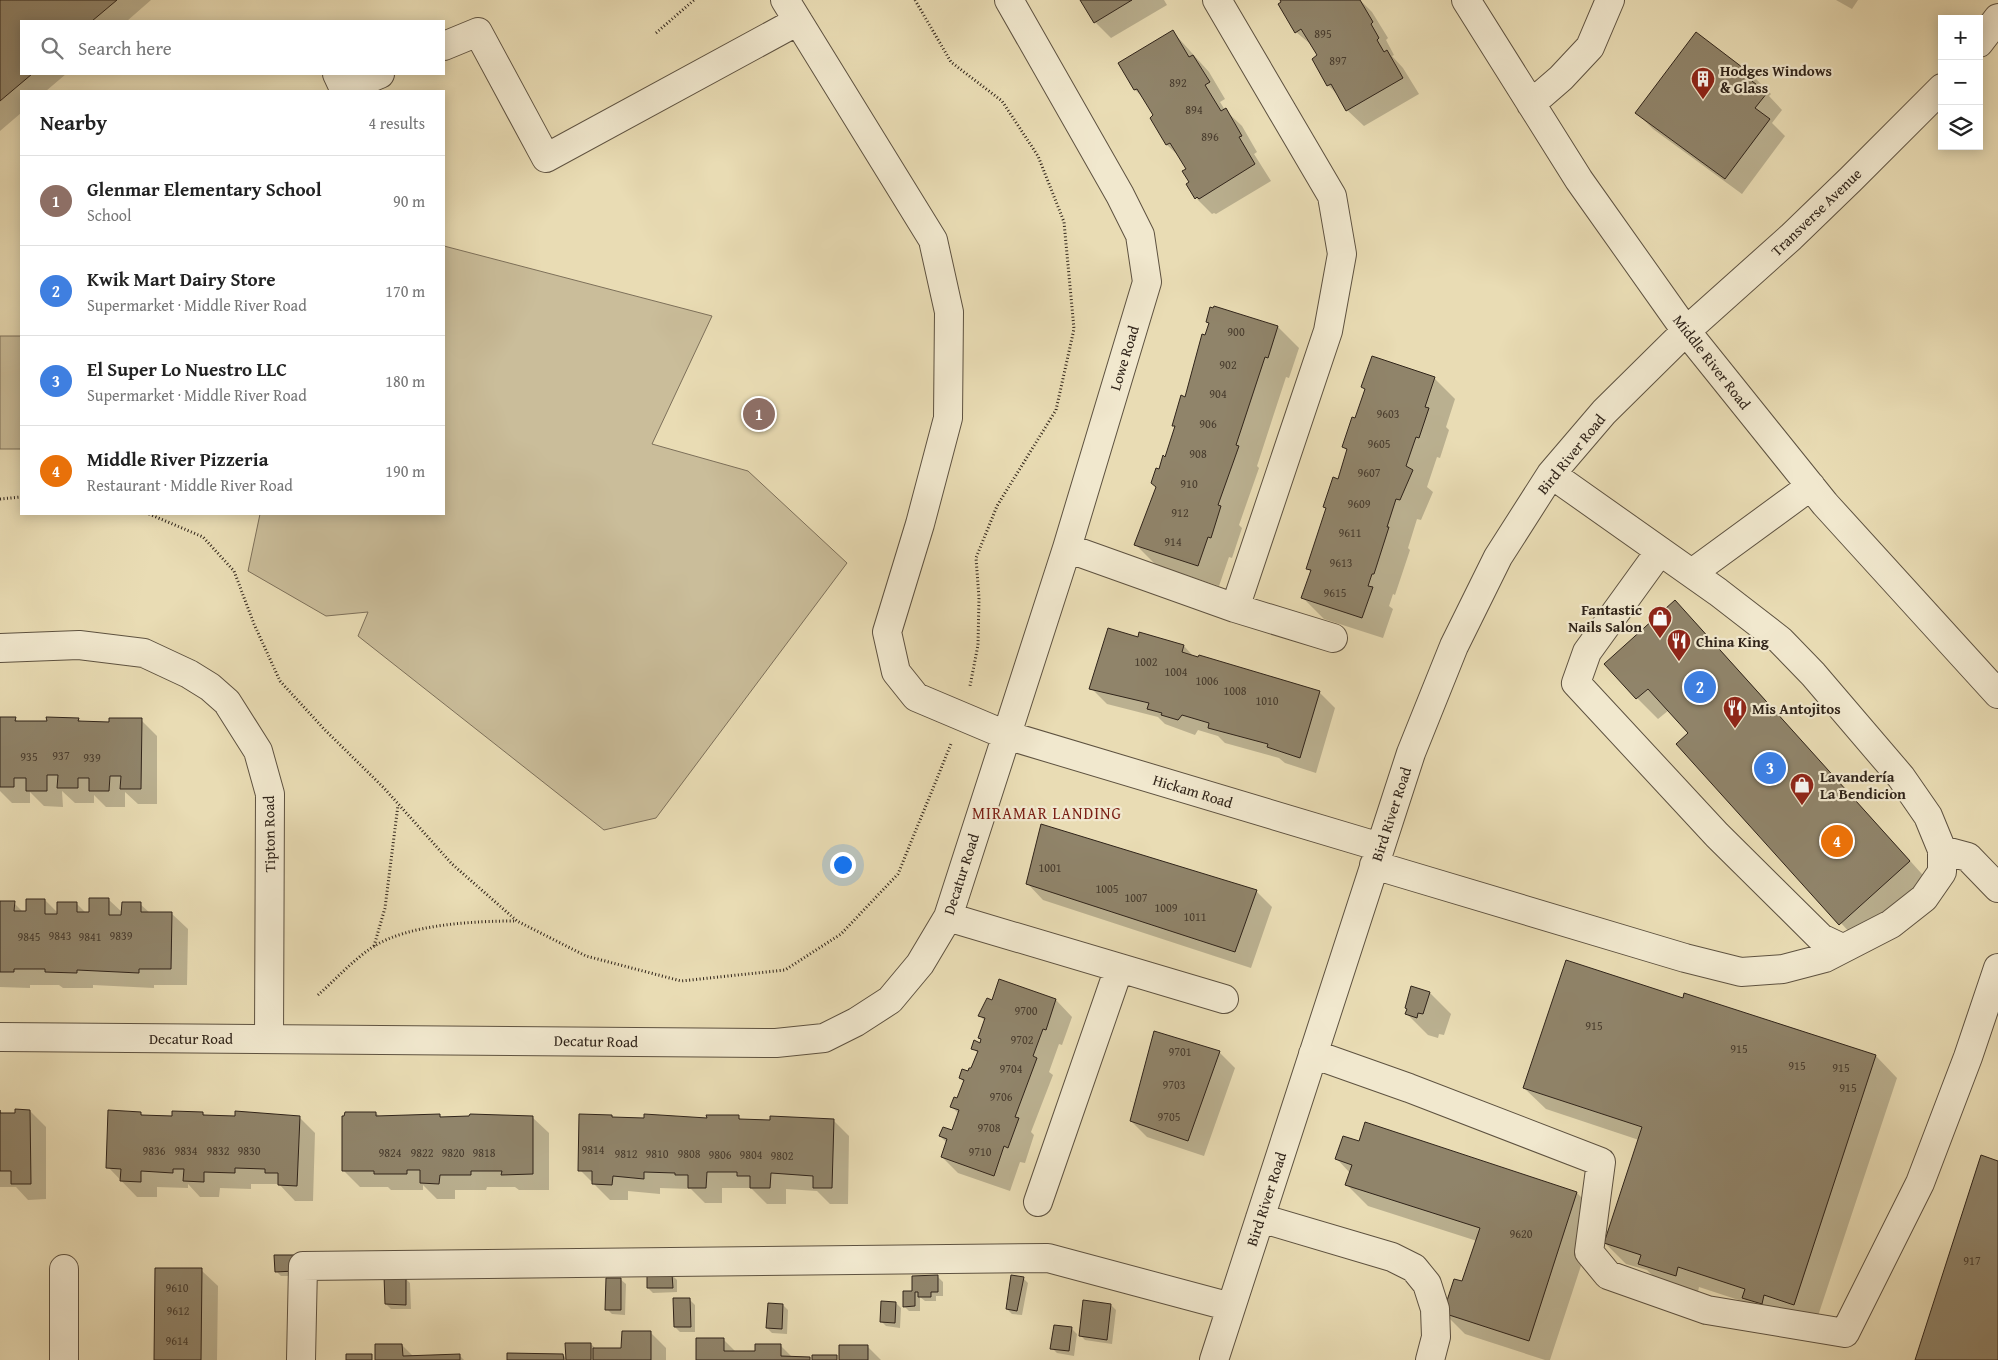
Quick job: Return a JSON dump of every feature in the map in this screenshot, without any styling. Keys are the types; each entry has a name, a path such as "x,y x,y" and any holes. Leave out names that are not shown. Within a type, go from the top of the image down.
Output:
{"street":[{"name":"Lowe Road","path":"1006,735 1067,548 1147,282 1140,235 1009,0"},
{"path":"1217,0 1332,196 1342,254 1328,332 1235,608"},
{"name":"Middle River Road","path":"1466,0 1579,180 1686,331 1810,486 1998,694"},
{"path":"1531,104 1561,78 1590,47 1610,0"},
{"path":"445,46 478,32 546,158 791,10"},
{"name":"Hickam Road","path":"791,10 933,240 950,312 948,418 920,524 887,632 896,672 916,697 1006,735 1685,958 1741,972 1784,970 1825,958 1891,924 1924,898 1942,872 1942,850"},
{"path":"1983,38 1998,18"},
{"path":"342,85 377,75"},
{"name":"Transverse Avenue","path":"1686,331 1791,237 1938,92"},
{"name":"Bird River Road","path":"1214,1360 1411,753 1454,646 1498,557 1551,474 1604,412 1686,331"},
{"path":"1551,474 1692,573 1780,640 1813,674 1900,777 1928,816 1942,850 1968,857 1998,888"},
{"path":"1692,573 1810,486"},
{"path":"1067,548 1235,608 1333,638"},
{"path":"1660,551 1587,652 1576,683 1731,849 1820,938 1842,948"},
{"name":"Tipton Road","path":"0,648 79,645 144,653 189,674 210,687 227,702 258,751 270,794 269,1038"},
{"name":"Decatur Road","path":"0,1037 776,1043 824,1038 856,1022 890,1000 920,964 948,917 1006,735"},
{"path":"948,917 1224,999"},
{"path":"1038,1202 1119,968"},
{"path":"1313,1054 1409,1088 1601,1162 1589,1252 1608,1275 1707,1310 1845,1334 1920,1183 1968,1057 1998,968"},
{"path":"1260,1218 1392,1257 1414,1268 1426,1284 1435,1309 1436,1337 1430,1360"},
{"path":"301,1360 302,1266 1048,1258 1232,1308"},
{"path":"64,1269 64,1360"}],"path":[{"path":"656,33 694,0"},
{"path":"915,0 952,62 1002,101 1038,156 1064,222 1074,329 1056,410 997,506 976,558 980,598 978,645 970,688"},
{"path":"0,499 20,496"},
{"path":"151,515 203,537 234,571 254,624 280,681 398,804 452,864 517,921 586,956 681,981 785,970 841,934 898,874 952,742"},
{"path":"374,946 385,908 398,804"},
{"path":"318,995 374,946 409,932 474,921 517,921"}],"shaded area":[{"path":"445,246 712,316 652,444 748,471 847,563 656,818 604,830 358,636 368,612 326,616 248,571 260,515 445,515"},
{"path":"0,336 20,336 20,449 0,449"}],"building":[{"path":"0,0 117,0 93,20 20,20 20,75 31,75 0,101"},
{"path":"1080,0 1132,0 1094,23"},
{"path":"1280,0 1360,0 1373,22 1371,24 1379,38 1377,40 1384,52 1387,50 1403,78 1346,111 1331,84 1327,86 1312,59 1317,55 1301,29 1295,33 1278,4 1281,2"},
{"path":"1173,30 1189,57 1193,55 1210,82 1205,85 1221,111 1226,108 1242,136 1239,137 1255,164 1199,199 1197,197 1195,199 1186,184 1189,182 1182,171 1186,169 1170,143 1166,145 1150,118 1153,115 1137,89 1134,90 1118,63"},
{"name":"Hodges Windows & Glass","path":"1696,32 1755,77 1752,81 1767,93 1755,108 1770,119 1725,179 1635,113"},
{"path":"1214,306 1278,326 1268,358 1265,357 1236,445 1239,446 1218,505 1221,506 1211,538 1208,537 1198,566 1134,545 1156,487 1151,483 1156,468 1159,469 1163,455 1165,457 1175,426 1172,426 1181,395 1185,397 1202,334 1205,335 1209,323 1206,322 1210,307 1213,308"},
{"path":"1372,356 1435,377 1425,407 1429,408 1419,438 1416,437 1406,466 1413,470 1400,500 1396,499 1374,574 1372,574 1368,586 1373,587 1362,618 1301,598 1311,570 1306,569 1326,508 1323,507 1333,477 1338,479 1347,449 1342,447 1352,417 1355,418 1365,389 1361,387"},
{"path":"1675,600 1910,861 1839,925 1676,744 1688,733 1648,689 1636,699 1604,664"},
{"path":"1108,628 1138,637 1139,632 1184,645 1182,652 1198,657 1199,655 1320,691 1300,758 1267,747 1268,744 1208,728 1209,723 1182,715 1178,720 1161,715 1162,713 1147,709 1149,703 1089,689"},
{"path":"0,717 16,717 15,721 47,721 46,717 79,718 78,721 109,722 109,718 142,718 141,789 120,789 121,776 110,776 109,791 89,791 89,778 78,778 78,788 57,788 58,775 47,775 47,791 26,791 26,778 14,778 14,787 0,787"},
{"path":"1041,824 1257,890 1235,952 1026,884"},
{"path":"89,898 109,898 109,915 121,915 122,902 141,902 141,912 172,912 171,969 139,969 139,973 77,970 77,973 45,972 45,969 14,969 14,972 0,972 0,901 15,901 14,911 26,911 26,899 45,899 45,914 57,914 57,902 77,902 77,912 89,912"},
{"path":"1566,960 1683,998 1684,993 1876,1055 1794,1305 1764,1295 1762,1304 1742,1298 1745,1289 1678,1267 1676,1276 1638,1264 1641,1255 1604,1243 1642,1127 1523,1088"},
{"path":"999,979 1056,999 1046,1030 1043,1029 1033,1056 1037,1058 1015,1117 1019,1118 1008,1148 1004,1146 994,1176 941,1157 947,1139 939,1136 943,1127 952,1130 959,1110 950,1107 954,1097 957,1098 964,1080 959,1078 962,1069 968,1071 971,1068 978,1051 971,1049 974,1040 980,1043 981,1039 978,1038 985,1018 978,1016 987,998 992,1000"},
{"path":"1411,986 1430,992 1423,1014 1418,1013 1417,1018 1405,1014"},
{"path":"1154,1031 1220,1051 1188,1141 1130,1121"},
{"path":"15,1109 30,1110 31,1184 11,1184 11,1171 0,1171 0,1113 15,1113"},
{"path":"108,1110 141,1112 141,1115 172,1116 172,1111 203,1112 203,1115 235,1116 235,1111 300,1116 297,1186 278,1185 278,1173 265,1173 265,1169 235,1168 235,1173 204,1172 204,1182 183,1181 184,1169 173,1169 173,1173 141,1171 141,1182 120,1181 121,1169 106,1168"},
{"path":"345,1112 376,1112 376,1116 440,1114 440,1117 469,1116 470,1114 533,1116 533,1174 501,1175 502,1171 471,1171 471,1175 440,1175 439,1184 420,1183 420,1170 407,1170 407,1174 374,1174 374,1171 342,1171 342,1116 344,1116"},
{"path":"579,1114 644,1118 644,1114 707,1118 706,1115 739,1115 739,1119 770,1120 770,1116 834,1119 832,1188 813,1188 813,1176 771,1173 770,1188 750,1188 750,1176 737,1176 737,1172 707,1172 706,1188 688,1188 688,1175 675,1175 675,1173 644,1172 644,1179 613,1176 612,1185 592,1184 592,1171 578,1171"},
{"path":"1365,1122 1577,1192 1529,1341 1443,1313 1454,1279 1462,1281 1480,1228 1345,1185 1352,1165 1335,1159 1343,1136 1359,1141"},
{"path":"1981,1155 1998,1161 1998,1360 1915,1360"},
{"path":"274,1255 295,1255 295,1271 275,1272"},
{"path":"155,1268 202,1268 201,1360 154,1360"},
{"path":"647,1274 672,1274 673,1288 647,1288"},
{"path":"938,1275 938,1292 931,1292 931,1297 918,1297 918,1292 915,1292 915,1306 903,1307 903,1291 912,1291 912,1276"},
{"path":"1011,1275 1024,1277 1017,1311 1006,1309"},
{"path":"384,1276 406,1277 406,1305 385,1304"},
{"path":"606,1278 621,1278 621,1310 605,1310"},
{"path":"673,1298 690,1298 691,1327 674,1327"},
{"path":"1083,1300 1111,1304 1107,1340 1079,1336"},
{"path":"881,1301 896,1302 895,1323 880,1322"},
{"path":"768,1303 783,1304 782,1329 766,1328"},
{"path":"1054,1325 1072,1327 1069,1351 1050,1349"},
{"path":"622,1331 651,1331 651,1360 593,1360 593,1348 621,1348"},
{"path":"696,1338 724,1338 724,1351 755,1351 755,1344 781,1344 781,1356 810,1357 810,1360 696,1360"},
{"path":"565,1343 591,1343 591,1360 566,1360"},
{"path":"375,1344 402,1344 403,1356 460,1354 460,1360 375,1360"},
{"path":"839,1345 868,1345 868,1360 839,1360"},
{"path":"507,1353 563,1354 564,1360 507,1360"},
{"path":"346,1354 372,1354 372,1360 346,1360"},
{"path":"812,1355 837,1355 837,1360 812,1360"}],"place":[{"name":"Hodges Windows & Glass","path":"1703,100"},
{"name":"Glenmar Elementary School","path":"759,414"},
{"name":"Fantastic Nails Salon","path":"1660,639"},
{"name":"China King","path":"1679,662"},
{"name":"Kwik Mart Dairy Store","path":"1700,687"},
{"name":"Mis Antojitos","path":"1735,729"},
{"name":"El Super Lo Nuestro LLC","path":"1770,768"},
{"name":"Lavandería La Bendicion","path":"1802,806"},
{"name":"Middle River Pizzeria","path":"1837,841"}],"district":[{"name":"MIRAMAR LANDING","path":"1047,813"}]}
